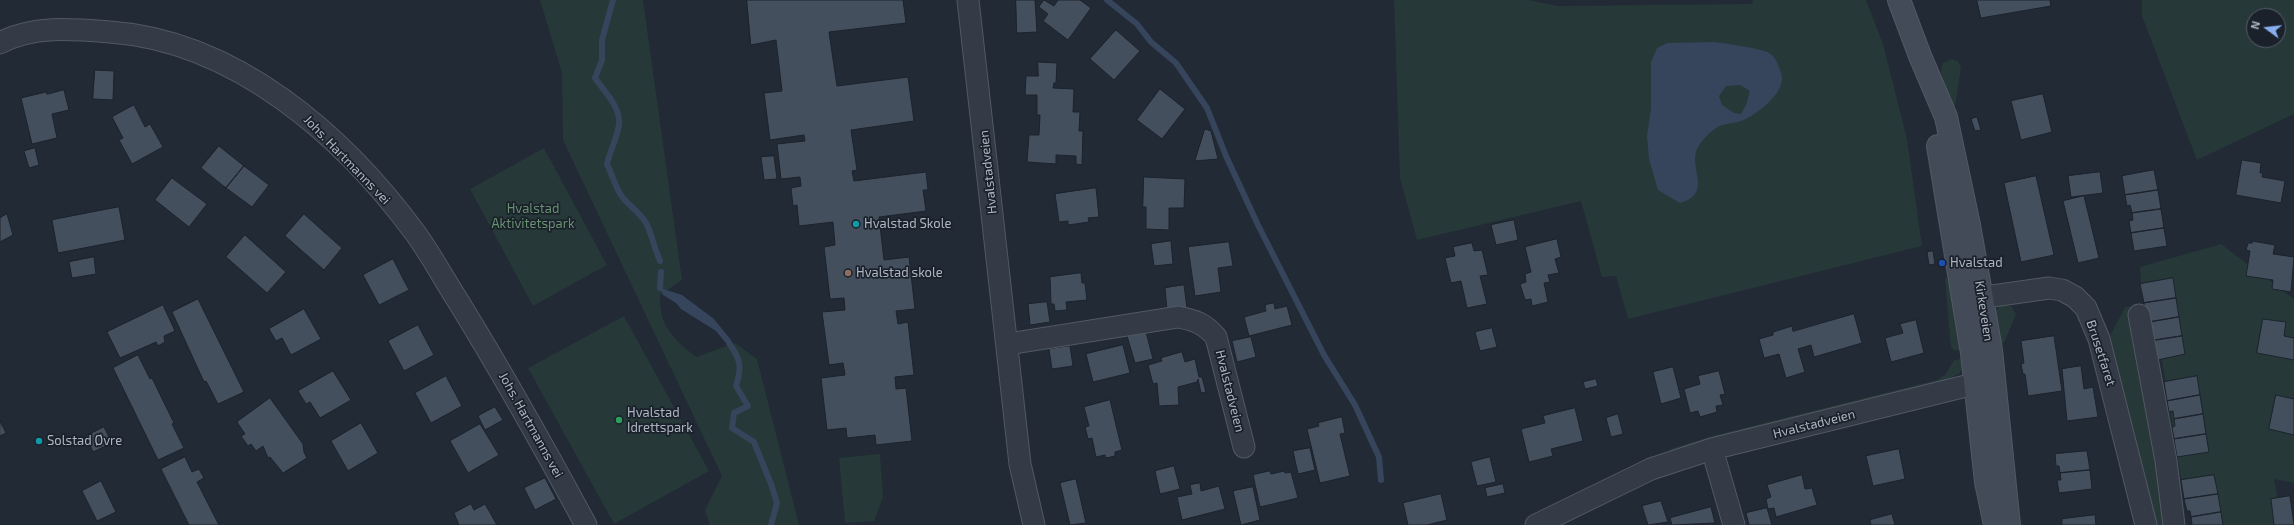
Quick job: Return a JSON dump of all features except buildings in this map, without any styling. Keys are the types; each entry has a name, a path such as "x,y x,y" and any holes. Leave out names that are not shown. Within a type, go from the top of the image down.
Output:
{"main road":[{"name":"Kirkeveien","path":"1899,0 1920,56 1935,132 1973,299 1996,389 2009,525"},
{"name":"Kirkeveien","path":"1973,299 1972,352 1975,392 1986,482 1995,525"}],"street":[{"name":"Hvalstadveien","path":"968,0 1008,344 1020,464 1034,525"},
{"name":"Johs. Hartmanns vei","path":"0,43 9,38 60,28 133,33 183,47 239,70 288,102 323,132 375,185 416,235 497,364 586,525"},
{"name":"Brusetfaret","path":"1973,299 2049,288 2062,290 2075,297 2086,308 2099,339 2146,525"},
{"path":"2139,315 2166,461 2174,525"},
{"name":"Hvalstadveien","path":"1008,344 1178,317 1193,320 1206,325 1216,337 1244,447"},
{"name":"Hvalstadveien","path":"1536,525 1651,469 1712,449 1915,398 1996,389"},
{"path":"1712,449 1734,525"}],"green space":[{"path":"540,0 643,0 682,280 660,295 662,315 674,337 696,357 735,343 757,359 799,525 710,525 705,510 722,476 563,140 562,73"},
{"path":"1394,0 1529,0 1557,6 1752,4 1753,0 1866,0 1883,44 1907,139 1922,246 1628,319 1616,276 1602,277 1581,201 1417,240 1400,178"},
{"path":"2142,0 2294,0 2294,114 2197,160 2142,16"},
{"path":"1952,59 1958,61 1961,68 1955,107 1944,85 1941,74 1943,63"},
{"name":"Hvalstad Aktivitetspark","path":"544,148 607,265 533,306 470,189"},
{"path":"2221,244 2294,299 2294,483 2274,479 2283,525 2199,525 2182,483 2161,354 2141,283 2140,267"},
{"path":"1947,278 1957,303 1966,349 1955,351 1951,347 1945,279"},
{"path":"2002,305 2011,306 2016,314 2004,343 1999,344 1995,311"},
{"path":"2125,307 2131,307 2169,525 2153,525 2106,339 2110,336"},
{"name":"Hvalstad Idrettspark","path":"624,316 709,471 614,524 528,368"},
{"path":"1967,358 1960,373 1942,382 1673,451 1670,449 1716,435 1937,380 1946,374 1954,360"},
{"path":"880,454 883,497 874,521 845,523 839,458"}],"water":[{"path":"1715,42 1765,51 1775,59 1781,73 1782,80 1776,95 1763,108 1741,121 1717,127 1702,141 1696,152 1695,160 1698,177 1696,192 1691,198 1680,203 1658,190 1649,159 1647,136 1651,109 1651,62 1657,48 1667,43","holes":["1740,85 1750,91 1746,105 1741,114 1734,113 1722,105 1719,96 1726,86"]},
{"path":"660,288 682,295 714,319 731,340 729,343 726,343 716,331 681,309 676,303 663,295"}],"waterway":[{"path":"613,0 602,40 602,60 595,78 615,106 619,118 618,130 607,164 621,195 646,223 660,261"},
{"path":"1107,0 1137,24 1151,42 1176,63 1207,108 1226,156 1258,225 1324,355 1355,405 1379,457 1381,480"},
{"path":"660,288 661,272"},
{"path":"729,343 736,354 740,369 736,386 748,406 734,413 732,428 754,442 771,484 777,503 771,525"}],"place":[{"name":"Hvalstad Skole","path":"856,224"},
{"name":"Hvalstad","path":"1942,263"},
{"name":"Hvalstad skole","path":"848,273"},
{"name":"Hvalstad Idrettspark","path":"619,420"},
{"name":"Solstad Øvre","path":"39,441"}]}
